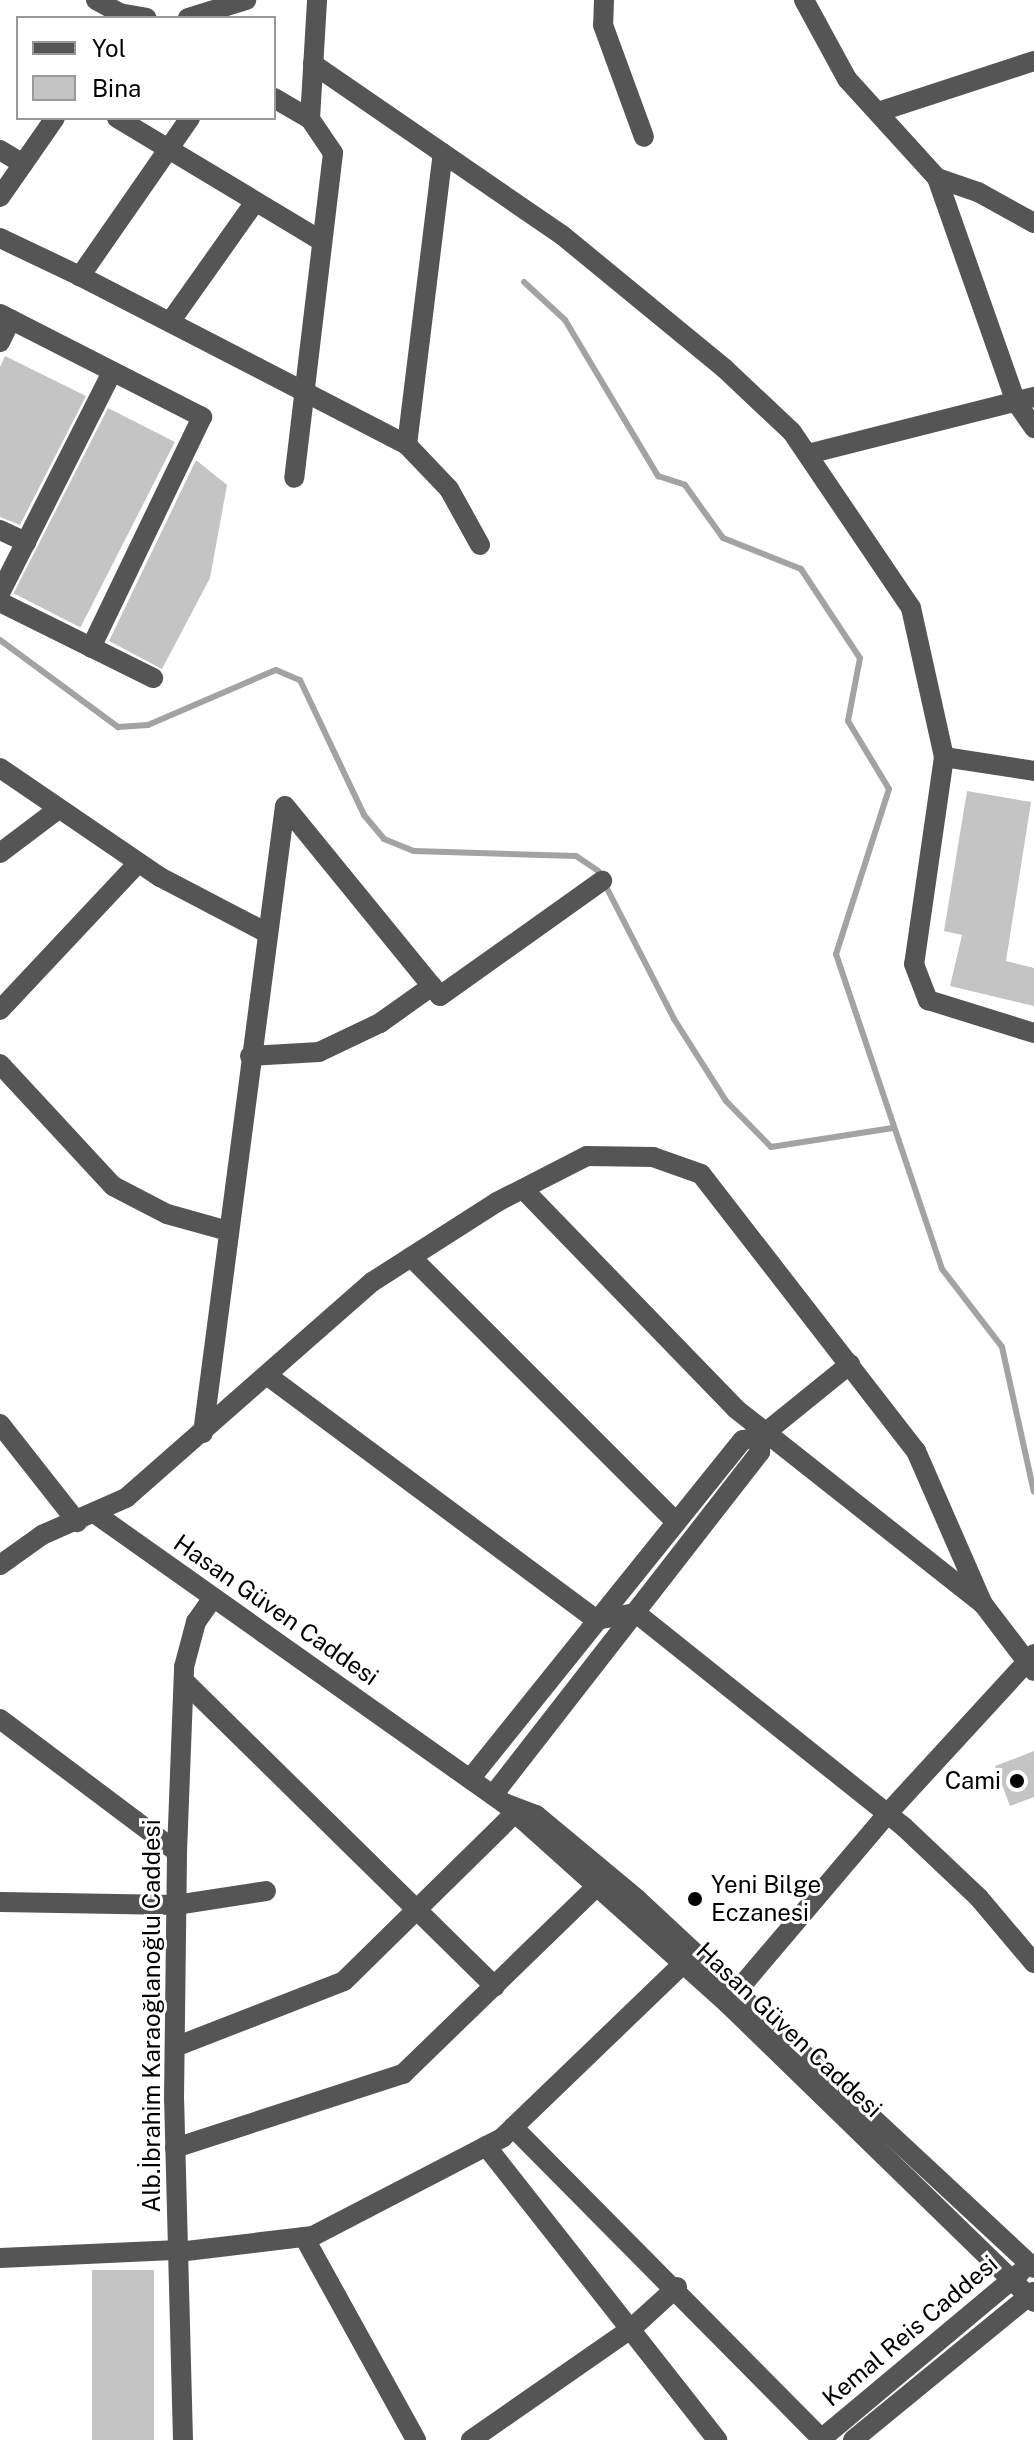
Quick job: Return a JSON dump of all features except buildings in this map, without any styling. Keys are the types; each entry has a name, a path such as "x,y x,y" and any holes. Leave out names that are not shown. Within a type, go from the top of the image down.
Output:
{"street":[{"path":"96,0 135,16"},
{"path":"138,16 157,0"},
{"path":"194,16 246,0"},
{"path":"310,119 317,0"},
{"path":"604,0 603,25 644,137"},
{"path":"804,0 847,79 937,178 1034,428"},
{"path":"878,112 1034,61"},
{"path":"313,64 562,235 724,368 808,454 911,608 944,757 914,964 928,1000 1034,1033"},
{"path":"276,99 310,119 333,153 320,240 294,478"},
{"path":"0,197 54,120"},
{"path":"120,120 320,240"},
{"path":"80,276 189,120"},
{"path":"0,150 23,164"},
{"path":"407,445 443,153"},
{"path":"937,178 978,192 1034,223"},
{"path":"170,322 255,202"},
{"path":"0,238 407,445 449,489 480,545"},
{"path":"0,342 5,316 202,417 91,648"},
{"path":"0,593 112,372"},
{"path":"808,454 1025,400"},
{"path":"0,530 26,542"},
{"path":"0,602 153,678"},
{"path":"944,757 1034,771"},
{"path":"0,768 138,863 267,933"},
{"path":"203,1433 285,806 440,996 602,881"},
{"path":"0,853 57,810"},
{"path":"0,1010 138,863"},
{"path":"250,1056 319,1052 380,1023 432,986"},
{"path":"0,1064 113,1186 167,1214 228,1231"},
{"path":"0,1565 42,1535 97,1515 126,1498 372,1282 411,1257 523,1189 587,1156 653,1157 701,1174 916,1451 983,1604"},
{"path":"523,1189 736,1409 764,1435 983,1604 1031,1662 888,1813 733,1996"},
{"path":"411,1257 676,1522"},
{"path":"470,1779 743,1440 764,1435 850,1364"},
{"path":"268,1376 596,1620 636,1613 888,1813 979,1898 1030,1951"},
{"path":"0,1424 77,1522"},
{"path":"175,2047 344,1981 418,1910 503,1804 636,1613 760,1452 764,1435"},
{"name":"Hasan Güven Caddesi","path":"97,1515 470,1779 597,1886 689,1958"},
{"name":"Alb.İbrahim Karaoğlanoğlu Caddesi","path":"183,2440 175,2148 177,1852 184,1681 196,1622 213,1598"},
{"path":"184,1681 495,1987"},
{"path":"0,1719 177,1852"},
{"name":"Hasan Güven Caddesi","path":"503,1804 536,1815 689,1958 1033,2266"},
{"path":"175,2148 403,2074 597,1886"},
{"path":"0,1902 176,1905 266,1891"},
{"path":"0,2258 178,2251 304,2237 486,2146 513,2127 689,1958"},
{"name":"Hasan Güven Caddesi","path":"733,1996 1011,2279 1032,2296"},
{"path":"513,2127 677,2287 821,2439"},
{"path":"486,2146 717,2440"},
{"path":"304,2237 411,2438"},
{"name":"Kemal Reis Caddesi","path":"821,2439 1011,2279 1033,2266"},
{"path":"471,2440 632,2328 677,2287"},
{"name":"Kemal Reis Caddesi","path":"853,2440 1032,2296"}],"waterway":[{"path":"524,282 565,320 658,476 685,485 723,538 801,569 860,658 848,721 889,789 836,954 942,1269 1002,1347 1034,1492"},
{"path":"0,640 118,727 148,725 276,670 300,680 364,815 384,839 414,851 576,856 598,871 674,1019 726,1101 771,1147 893,1128"}],"place":[{"name":"Cami","path":"1017,1781"},
{"name":"Yeni Bilge Eczanesi","path":"695,1899"}]}
